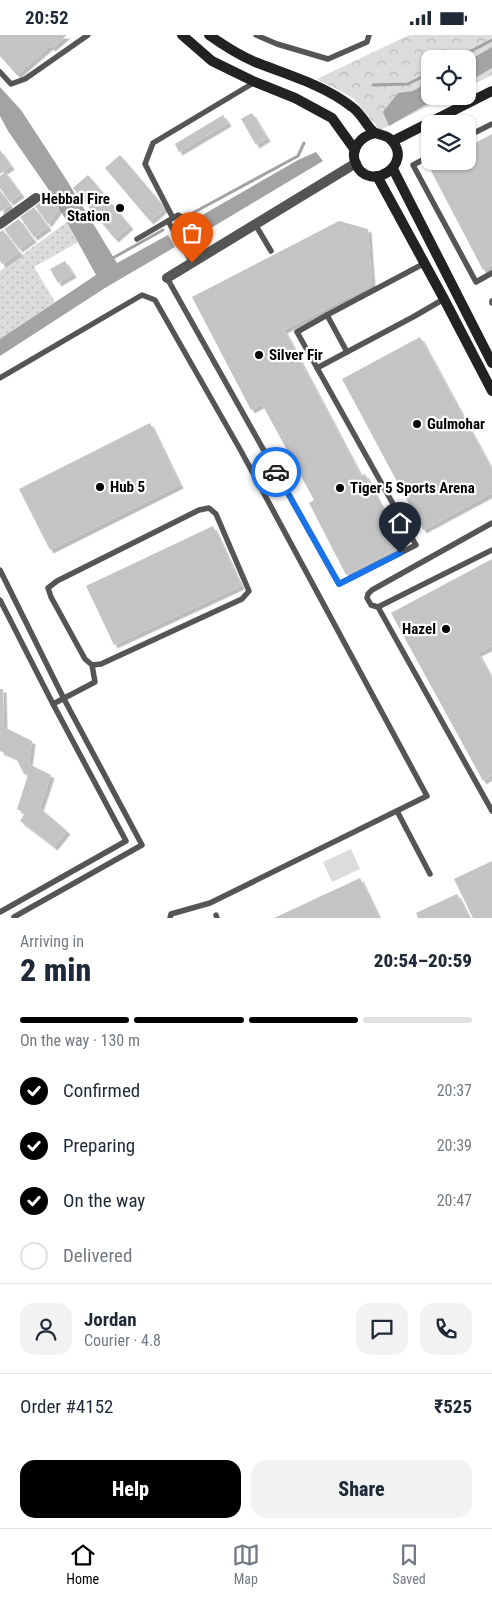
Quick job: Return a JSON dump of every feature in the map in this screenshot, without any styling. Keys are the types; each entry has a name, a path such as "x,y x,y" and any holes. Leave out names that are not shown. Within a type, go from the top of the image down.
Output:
{"street":[{"path":"182,35 212,61 332,118 355,150 356,163 365,174 377,176 387,174 392,169 398,155 393,141 388,137 375,133 360,112 340,97 287,73 254,61 209,35"},
{"path":"452,115 492,91"},
{"path":"393,141 421,130"},
{"path":"355,150 362,138 375,133"},
{"path":"167,278 356,163"},
{"path":"392,169 492,363"},
{"path":"377,176 492,391"},
{"path":"0,224 36,198"}],"lane":[{"path":"0,72 11,84 25,79 88,35"},
{"path":"256,35 277,44 328,59 367,42 369,35"},
{"path":"192,263 145,164 153,143 255,82"},
{"path":"476,132 492,124"},
{"path":"421,161 413,165 476,282 492,273"},
{"path":"137,239 178,215 182,217 205,255"},
{"path":"256,224 271,251"},
{"path":"167,278 339,584 416,545 297,332 425,263"},
{"path":"0,378 142,295 155,300 241,451 427,796 210,903 171,913 170,918"},
{"path":"317,368 444,299"},
{"path":"327,315 347,352"},
{"path":"53,704 95,682 92,665 85,659 48,588 57,581 209,507 216,514 249,591 242,599 101,664 92,665"},
{"path":"492,523 372,589 367,598 371,605 378,607 492,550"},
{"path":"0,570 64,699 142,845 14,918"},
{"path":"0,600 126,841 0,911"},
{"path":"378,607 492,811"},
{"path":"397,811 430,873"}],"green space":[{"path":"409,35 492,35 492,75 476,83 476,50 421,50 421,105 431,105 380,130 353,98 317,79"},
{"path":"67,222 78,242 34,267 55,302 0,339 0,271"},
{"path":"351,849 360,869 332,882 323,862"}],"shaded area":[{"path":"492,47 492,68 476,77 476,56"},
{"path":"421,86 421,105 425,105 389,126 383,112 398,93 413,91"},
{"path":"0,87 21,110 117,263 168,235 175,247 105,288 0,356 0,339 96,275 51,193 8,131 0,116"},
{"path":"316,152 323,161 201,234 192,221 298,160"}],"building":[{"path":"0,35 67,35 52,48 50,46 17,75 0,56"},
{"path":"252,113 267,138 256,145 241,119"},
{"path":"223,115 228,123 179,152 175,144"},
{"path":"492,134 492,265 483,270 431,170 476,170 476,143"},
{"path":"0,150 11,166 0,174"},
{"path":"120,155 165,208 150,221 105,168"},
{"path":"5,172 21,194 10,202 0,188 0,176"},
{"path":"88,175 130,226 115,239 73,188"},
{"path":"0,190 10,205 0,212"},
{"path":"51,195 59,209 48,224 35,206"},
{"path":"34,207 48,227 34,237 20,217"},
{"path":"19,219 33,239 19,249 4,229"},
{"path":"339,221 368,229 372,285 284,330 361,476 365,474 402,546 346,575 309,503 314,500 262,404 251,410 192,297"},
{"path":"3,230 19,252 2,264 0,261 0,232"},
{"path":"65,261 73,274 58,283 50,269"},
{"name":"Gulmohar","path":"420,337 492,470 492,493 423,530 342,379"},
{"name":"Hub 5","path":"150,423 180,485 50,550 19,489"},
{"path":"213,526 241,586 114,645 86,586"},
{"name":"Hazel","path":"492,559 492,646 478,653 492,679 492,775 483,781 391,613"},
{"path":"0,689 3,689 4,727 32,741 29,764 51,775 40,808 67,831 54,847 20,821 25,813 17,809 28,775 24,774 16,758 0,751"},
{"path":"492,861 492,918 473,918 454,879"},
{"path":"360,878 379,918 274,918"},
{"path":"457,894 469,918 418,918 416,913"}],"waterway":[{"path":"473,50 492,40"},
{"path":"373,85 408,84 421,78"},
{"path":"189,215 298,156 304,143"},
{"path":"111,259 163,230"}],"way so far":[{"path":"192,263 167,278 276,472"}],"place":[{"name":"Hebbal Fire Station","path":"120,208"},
{"name":"Silver Fir","path":"259,355"},
{"name":"Gulmohar","path":"417,424"},
{"name":"Hub 5","path":"100,487"},
{"name":"Tiger 5 Sports Arena","path":"340,488"},
{"name":"Hazel","path":"446,629"}],"route":[{"path":"276,472 339,584 400,553"}]}
